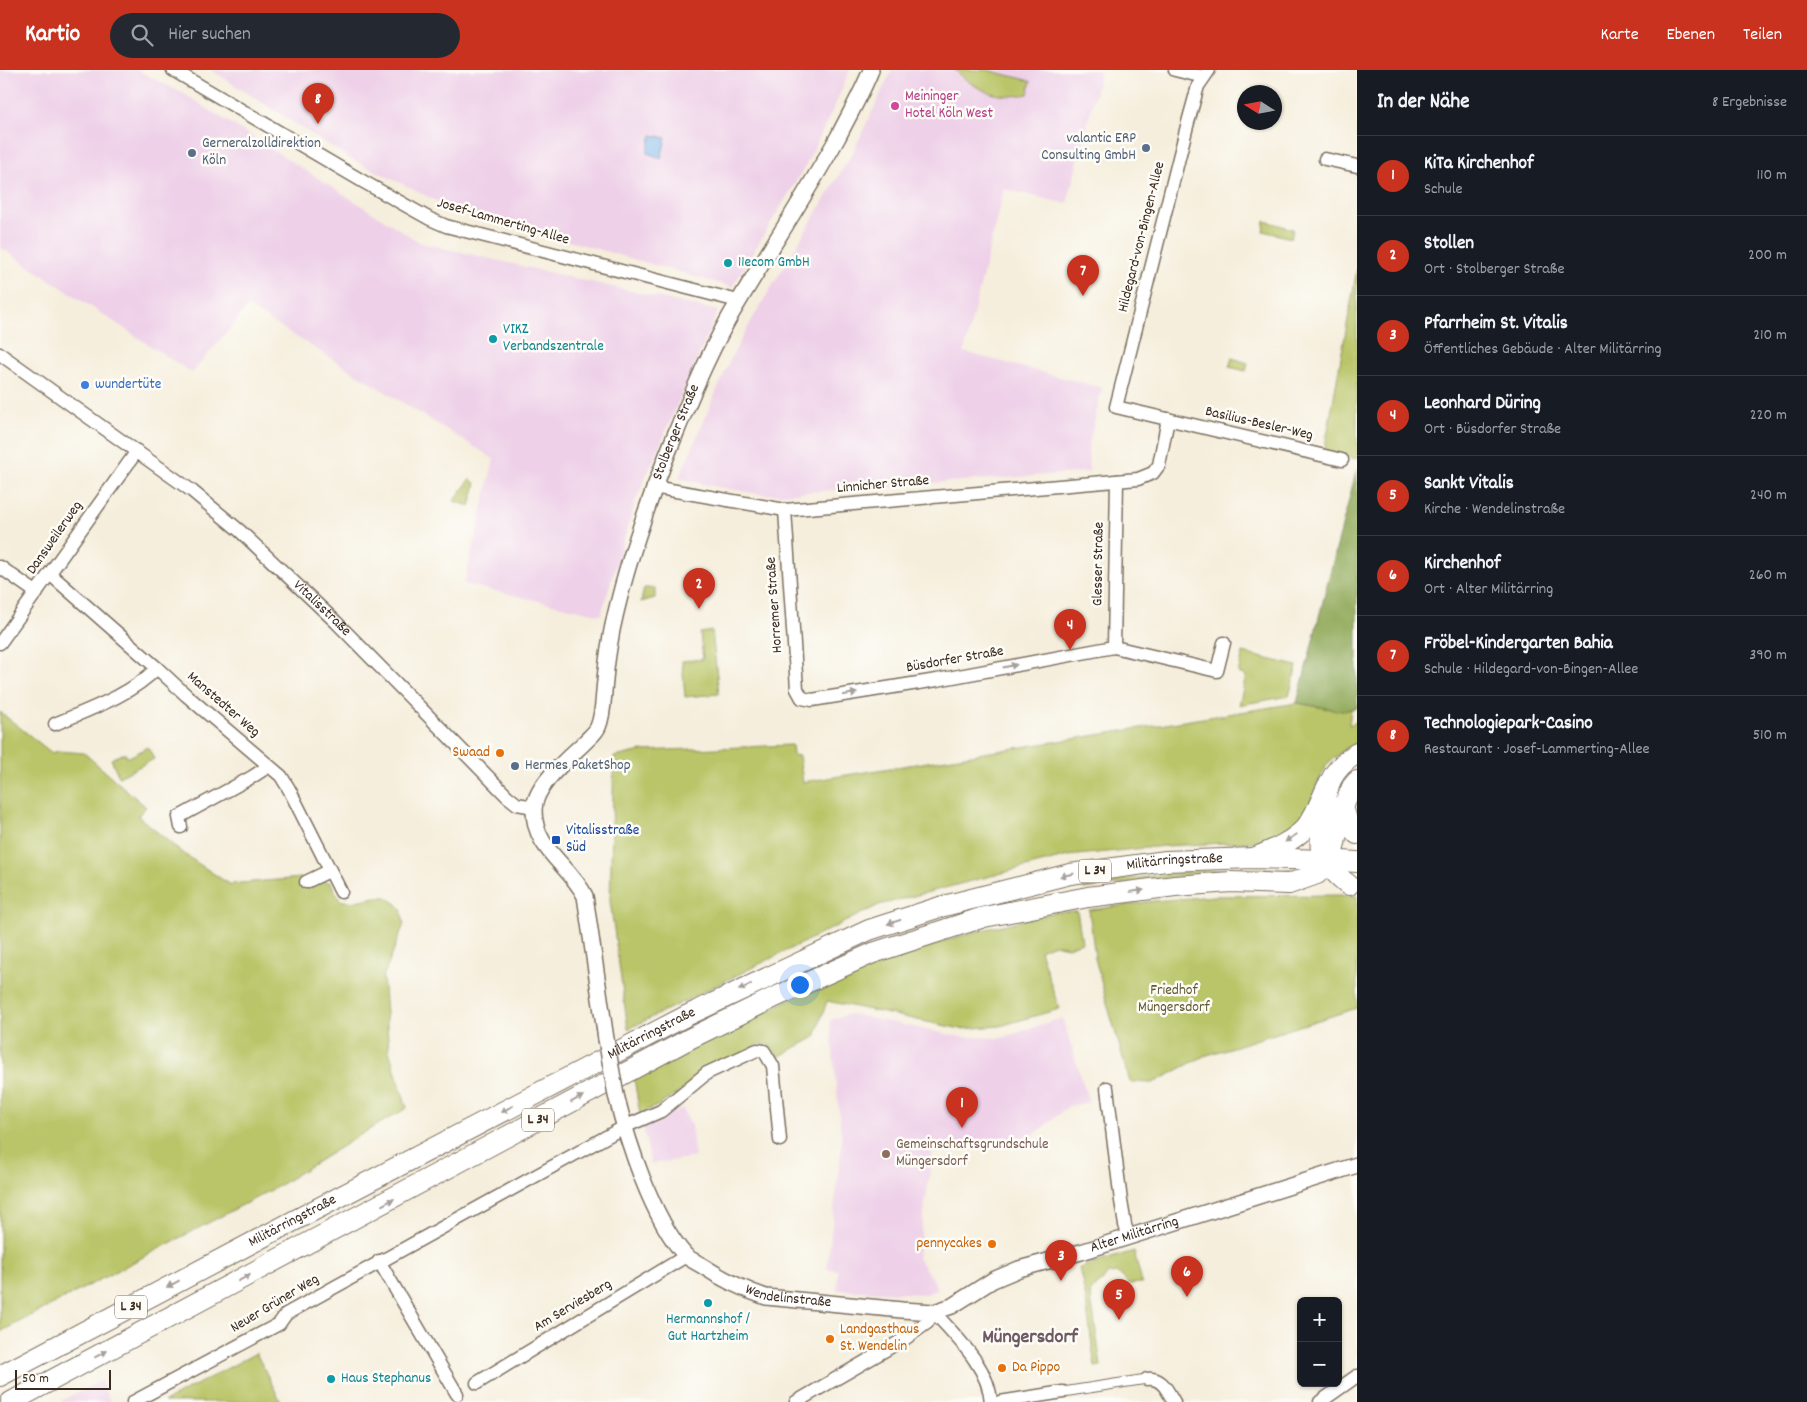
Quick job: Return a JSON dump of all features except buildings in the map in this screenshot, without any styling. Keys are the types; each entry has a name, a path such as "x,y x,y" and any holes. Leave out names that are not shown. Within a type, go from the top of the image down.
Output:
{"main road":[{"path":"1254,858 1280,846 1305,828 1317,810 1335,772 1357,753"},
{"path":"1288,884 1317,874 1333,852 1342,806 1357,781"},
{"path":"1328,786 1321,845 1326,860 1340,879 1353,885"},
{"path":"1342,806 1348,823 1357,834"},
{"name":"Militärringstraße","path":"0,1376 686,1016 869,930 940,907 1070,874 1166,861 1254,858 1357,862"},
{"name":"Militärringstraße","path":"11,1402 689,1039 773,998 873,953 984,917 1088,897 1175,886 1231,882 1353,885"}],"street":[{"name":"Josef-Lammerting-Allee","path":"173,70 364,182 446,226 738,302"},
{"name":"Stolberger Straße","path":"534,808 540,788 597,730 602,716 606,671 614,624 637,533 700,375 738,302 810,187 864,88 871,70"},
{"name":"Hildegard-von-Bingen-Allee","path":"1116,407 1187,126 1198,86 1206,74 1175,70"},
{"path":"1325,159 1357,166"},
{"name":"Vitalisstraße","path":"0,354 192,491 240,530 336,622 507,796 517,804 534,808"},
{"name":"Basilius-Besler-Weg","path":"1116,407 1342,460"},
{"path":"1117,481 1138,480 1153,473 1159,465 1168,420"},
{"name":"Dansweilerweg","path":"0,643 136,451"},
{"name":"Linnicher Straße","path":"654,487 785,510 1117,481"},
{"name":"Glesser Straße","path":"1114,646 1117,481"},
{"name":"Horremer Straße","path":"785,510 798,689 802,698"},
{"path":"0,567 37,593"},
{"name":"Manstedter Weg","path":"50,574 186,695 281,776 341,892"},
{"path":"1114,646 1206,665 1217,671 1224,643"},
{"name":"Büsdorfer Straße","path":"802,698 812,700 937,680 1114,646"},
{"path":"55,724 110,699 145,680 157,668"},
{"path":"181,827 179,817 269,766"},
{"name":"Wendelinstraße","path":"534,808 535,825 539,838 575,880 584,894 588,908 606,1039 616,1096 624,1127 647,1189 667,1229 686,1256 723,1280 766,1297 934,1312"},
{"path":"306,882 329,871"},
{"path":"624,1127 661,1111 707,1073 757,1050 764,1051 773,1066 780,1140"},
{"path":"1107,1088 1121,1201 1129,1237"},
{"name":"Neuer Grüner Weg","path":"133,1402 279,1324 286,1314 624,1127"},
{"name":"Alter Militärring","path":"796,1402 906,1338 927,1322 934,1312 952,1306 980,1287 1011,1272 1357,1165"},
{"name":"Am Serviesberg","path":"477,1383 686,1256"},
{"path":"380,1261 457,1394"},
{"path":"934,1312 985,1376 991,1402"},
{"path":"1320,1402 1357,1376"},
{"path":"1000,1402 1154,1378 1162,1382 1174,1402"}],"shaded area":[{"path":"0,70 137,70 184,94 421,243 718,311 635,502 601,615 464,584 494,459 248,307 192,373 0,247"},
{"path":"211,70 850,70 806,165 732,287 449,207 351,159"},
{"path":"892,70 1101,70 1067,204 1004,189 964,352 1102,388 1088,448 1089,472 766,495 712,486 679,478 731,358 754,316 852,154"},
{"name":"Gemeinschaftsgrundschule Müngersdorf","path":"850,1014 961,1037 1002,1038 1062,1018 1089,1102 1069,1106 1031,1137 932,1153 918,1258 938,1288 927,1294 837,1290 838,1270 827,1269 842,1143 830,1020"},
{"path":"683,1108 691,1126 695,1157 651,1164 644,1132 645,1125"},
{"path":"100,1381 111,1402 59,1402"}],"green space":[{"path":"955,70 987,70 1031,81 1028,94 1007,96 988,92 971,83"},
{"path":"1265,221 1293,229 1291,238 1263,231"},
{"path":"1357,269 1357,459 1324,452"},
{"path":"1232,358 1248,363 1246,371 1229,367"},
{"path":"1357,468 1357,708 1342,711 1297,703"},
{"path":"470,479 476,484 470,506 454,501"},
{"path":"644,588 655,588 655,598 641,602"},
{"path":"712,631 719,694 685,697 682,661 703,659 700,633"},
{"path":"1243,653 1297,666 1289,696 1239,705 1246,676 1238,673"},
{"path":"1297,703 1342,711 1351,709 1349,725 1357,722 1357,744 1345,749 1328,763 1317,784 1309,806 1295,827 1267,841 1164,846 1068,856 879,905 628,1029 610,901 614,757 642,751 792,745 793,755 799,756 803,782"},
{"path":"0,712 52,753 58,751 84,753 146,807 138,816 181,852 229,884 301,878 306,888 323,880 331,883 340,900 350,902 386,897 397,904 401,909 404,924 383,977 389,1051 407,1108 275,1188 0,1332"},
{"path":"148,747 154,759 119,777 111,759 125,753 129,757"},
{"path":"1261,868 1302,869 1298,874 1195,875 1083,889 1082,884 1195,871"},
{"name":"Friedhof Müngersdorf","path":"1215,896 1357,896 1357,1008 1204,1056 1153,1083 1130,1082 1095,958 1089,910 1153,901"},
{"path":"1077,911 1082,942 1068,947 1054,944 1040,950 1059,1009 1000,1026 961,1029 827,1001 815,1037 778,1057 769,1046 764,1044 756,1045 659,1105 640,1114 634,1078 800,994 881,961 974,932 1055,912"},
{"path":"1134,1251 1142,1283 1129,1284 1118,1273 1107,1274 1101,1283 1090,1291 1101,1366 1095,1367 1085,1294 1079,1268"},
{"path":"256,1353 281,1402 164,1402"}],"water":[{"path":"652,135 666,138 661,158 647,153"}],"place":[{"name":"Meininger Hotel Köln West","path":"895,106"},
{"name":"Technologiepark-Casino","path":"318,124"},
{"name":"valantic ERP Consulting GmbH","path":"1146,148"},
{"name":"Gerneralzolldirektion Köln","path":"192,153"},
{"name":"11ecom GmbH","path":"728,263"},
{"name":"Fröbel-Kindergarten Bahia","path":"1083,296"},
{"name":"VIKZ Verbandszentrale","path":"493,339"},
{"name":"wundertüte","path":"85,385"},
{"name":"Stollen","path":"699,609"},
{"name":"Leonhard Düring","path":"1070,650"},
{"name":"Swaad","path":"500,753"},
{"name":"Hermes PaketShop","path":"515,766"},
{"name":"Vitalisstraße Süd","path":"556,840"},
{"name":"KiTa Kirchenhof","path":"962,1128"},
{"name":"Gemeinschaftsgrundschule Müngersdorf","path":"886,1154"},
{"name":"pennycakes","path":"992,1244"},
{"name":"Pfarrheim St. Vitalis","path":"1061,1281"},
{"name":"Kirchenhof","path":"1187,1297"},
{"name":"Hermannshof / Gut Hartzheim","path":"708,1303"},
{"name":"Sankt Vitalis","path":"1119,1320"},
{"name":"Landgasthaus St. Wendelin","path":"830,1339"},
{"name":"Da Pippo","path":"1002,1368"},
{"name":"Haus Stephanus","path":"331,1379"}],"district":[{"name":"Müngersdorf","path":"1030,1338"}]}
